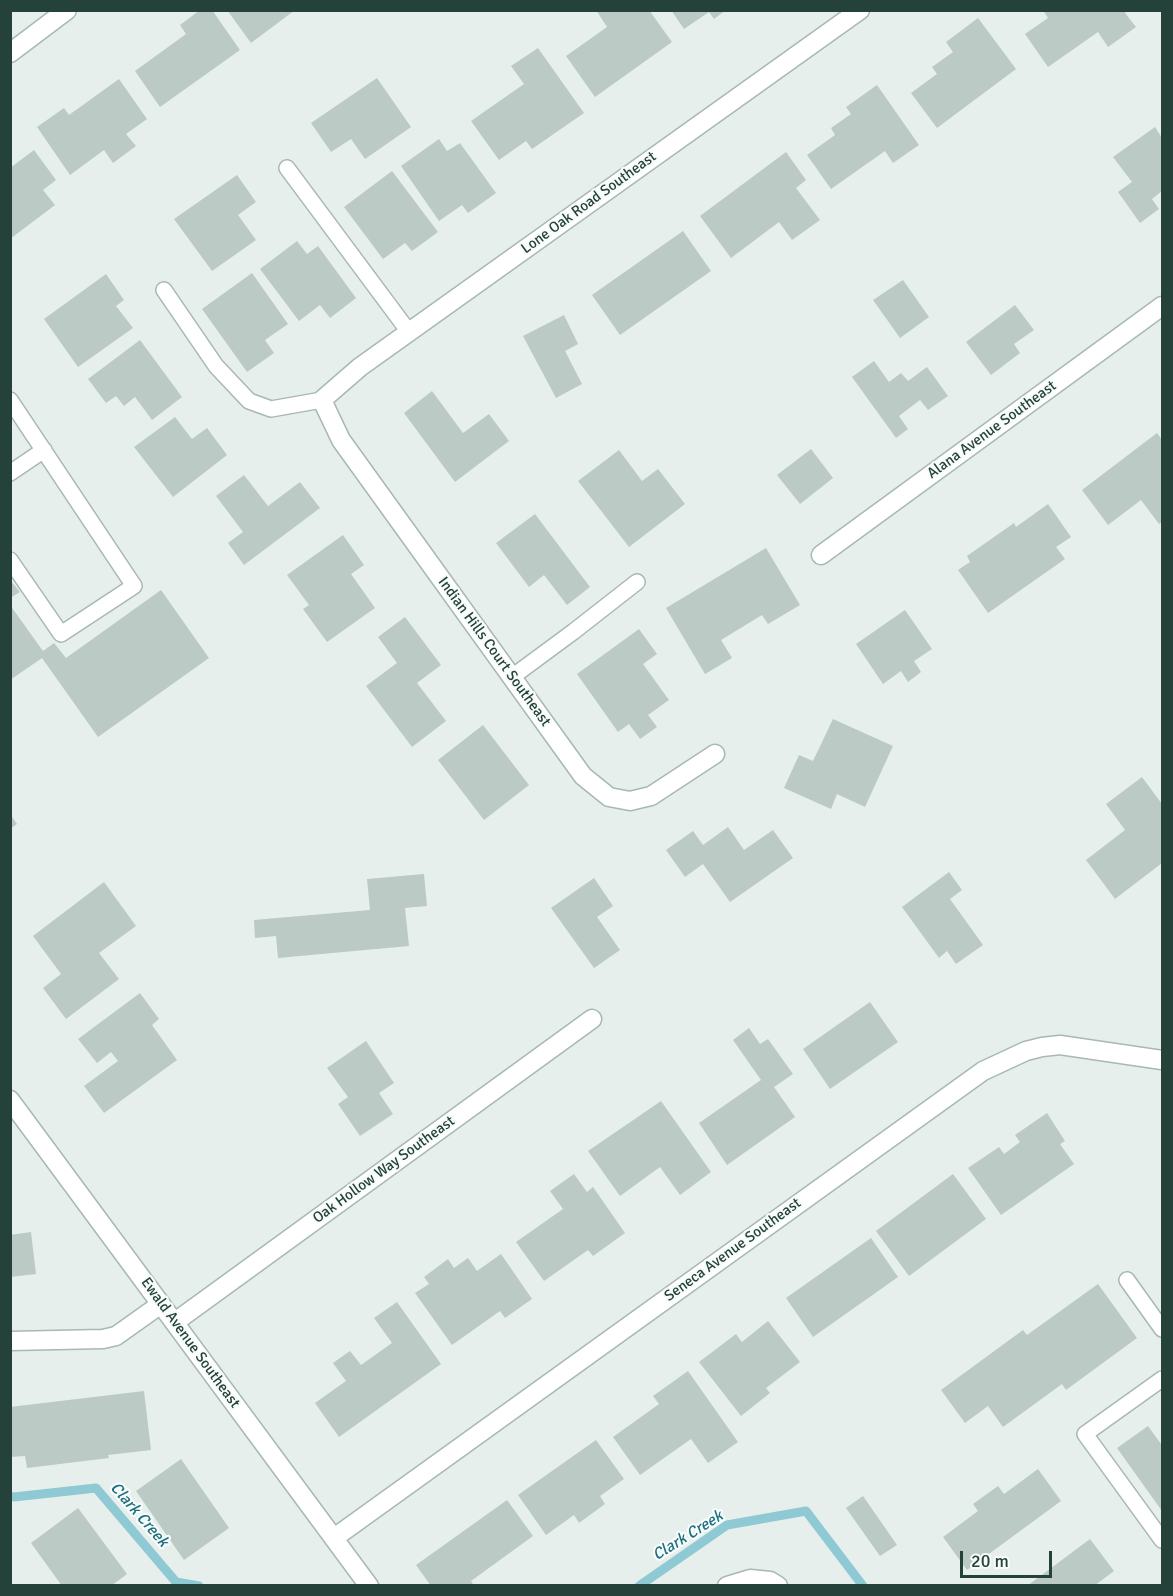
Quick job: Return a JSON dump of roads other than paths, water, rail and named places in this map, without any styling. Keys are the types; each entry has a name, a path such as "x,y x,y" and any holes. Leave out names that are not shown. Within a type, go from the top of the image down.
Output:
{"street":[{"path":"10,53 67,10"},
{"name":"Lone Oak Road Southeast","path":"322,400 360,367 860,10"},
{"name":"Alana Avenue Southeast","path":"821,555 1162,306"},
{"name":"Indian Hills Court Southeast","path":"322,400 341,440 583,776 609,797 630,801 651,796 715,754"},
{"name":"Oak Hollow Way Southeast","path":"175,1322 592,1018"},
{"name":"Seneca Avenue Southeast","path":"334,1538 983,1071 1026,1051 1060,1045 1162,1060"},
{"name":"Ewald Avenue Southeast","path":"10,1100 369,1586"},
{"path":"10,1341 103,1339 116,1336 161,1304"},
{"path":"727,1586 750,1579 770,1581 778,1586"}],"lane":[{"path":"287,168 409,332"},
{"path":"164,290 216,366 249,401 272,409 322,400"},
{"path":"10,400 134,586 61,634 10,560"},
{"path":"10,473 44,450"},
{"path":"512,677 637,582"},
{"path":"1127,1280 1162,1329"},
{"path":"1162,1379 1085,1434 1162,1540"}],"waterway":[{"name":"Clark Creek","path":"10,1496 96,1488 176,1582 199,1586"},
{"name":"Clark Creek","path":"639,1586 727,1525 806,1511 863,1586"}]}
